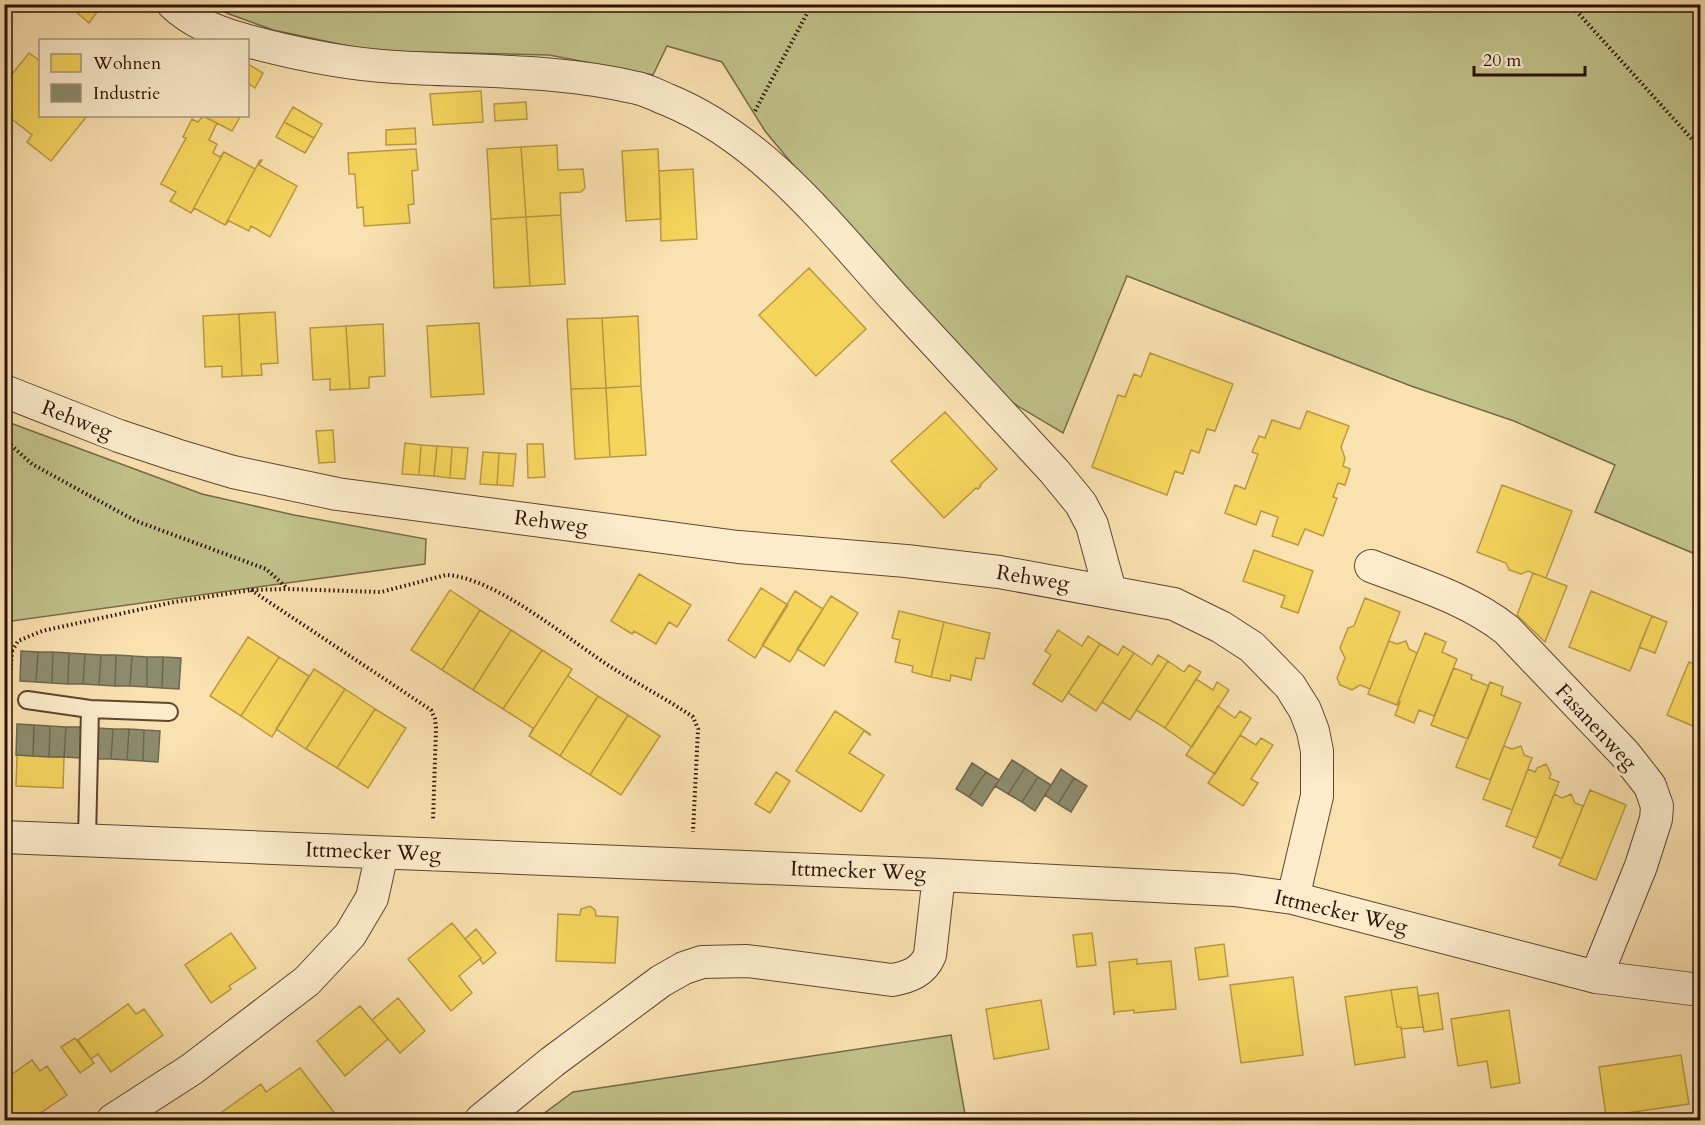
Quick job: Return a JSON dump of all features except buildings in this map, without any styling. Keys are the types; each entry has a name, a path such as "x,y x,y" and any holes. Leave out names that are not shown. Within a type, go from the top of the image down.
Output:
{"street":[{"path":"172,4 183,14 221,34 239,39"},
{"path":"249,42 336,60 394,67 564,75 639,88 703,117 742,142 827,224 1054,471 1081,504 1092,525 1110,591"},
{"name":"Rehweg","path":"4,392 176,455 233,472 337,494 738,547 906,561 987,571 1174,604 1221,627 1252,647 1290,686 1305,711 1313,731 1317,751 1317,796 1293,898"},
{"name":"Fasanenweg","path":"1371,566 1460,601 1499,624 1625,754 1650,786 1657,806 1656,819 1641,866 1596,977"},
{"name":"Ittmecker Weg","path":"4,837 939,875 1234,890 1293,898 1596,977 1701,990"},
{"path":"113,1120 192,1069 307,981 350,935 372,898 382,853"},
{"path":"481,1120 552,1062 661,981 684,968 702,962 747,961 892,980 908,977 926,964 930,955 939,875"}],"lane":[{"path":"27,700 90,709 169,712"},
{"path":"87,840 90,709"}],"path":[{"path":"742,142 757,106 812,4"},
{"path":"1570,4 1701,148"},
{"path":"4,438 32,464 90,496 136,520 266,569 287,589"},
{"path":"12,651 18,641 42,631 174,602 251,590 374,592 446,575 458,576 494,590 530,611 613,668 696,720 698,729 691,865"},
{"path":"251,590 431,710 436,728 432,855"}],"green space":[{"path":"211,5 1700,5 1700,556 1595,512 1615,465 1514,421 1411,386 1127,276 1063,433 969,377 765,131 722,62 667,46 653,75 549,55 372,51 273,30"},
{"path":"5,421 202,494 294,515 426,539 425,564 5,622"},
{"path":"951,1035 966,1120 535,1120 573,1092"}]}
